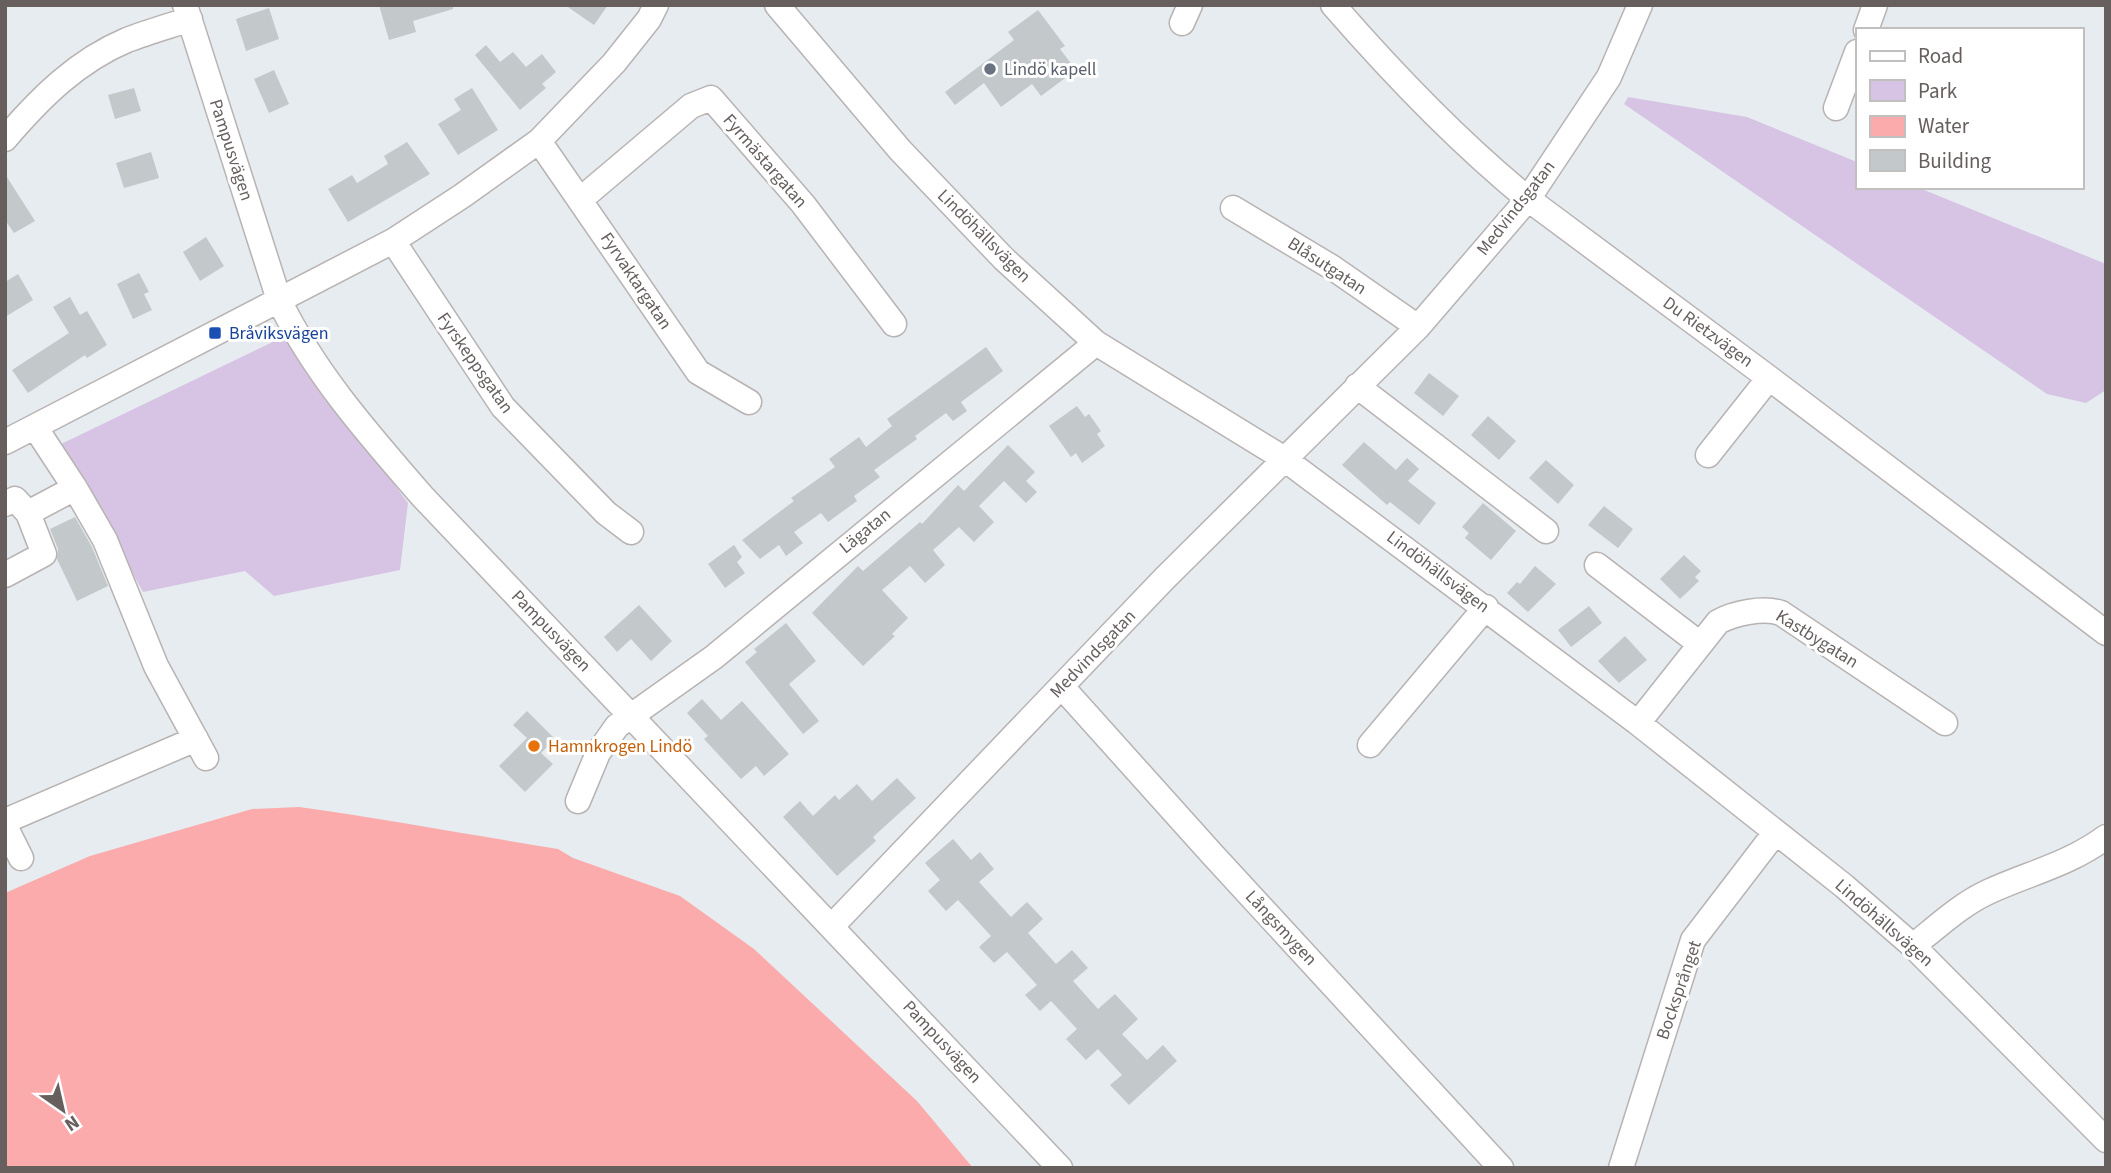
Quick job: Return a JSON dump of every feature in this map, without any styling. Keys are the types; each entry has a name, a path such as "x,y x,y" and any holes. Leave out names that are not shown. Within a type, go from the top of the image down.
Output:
{"street":[{"path":"5,442 393,241 539,141 614,63 649,19 656,5"},
{"name":"Lindöhällsvägen","path":"777,5 900,150 1004,259 1096,343 1283,458 1638,723 1843,886 1913,946 2106,1140"},
{"name":"Du Rietzvägen","path":"1333,5 1386,67 1528,199 2106,633"},
{"name":"Medvindsgatan","path":"832,926 1283,458 1418,327 1528,199 1609,77 1640,5"},
{"path":"1867,28 1875,5"},
{"path":"5,139 60,80 94,57 187,12"},
{"name":"Pampusvägen","path":"187,12 279,300 327,378 366,431 422,496 1060,1168"},
{"path":"1836,108 1856,55"},
{"name":"Fyrmästargatan","path":"581,199 691,106 711,98 803,204 894,324"},
{"name":"Fyrvaktargatan","path":"539,141 698,372 750,402"},
{"name":"Blåsutgatan","path":"1233,208 1333,268 1418,327"},
{"name":"Fyrskeppsgatan","path":"393,241 503,407 606,513 631,532"},
{"name":"Lägatan","path":"578,801 598,753 617,726 713,657 1096,343"},
{"path":"1708,455 1769,378"},
{"path":"1357,386 1546,531"},
{"path":"5,821 201,748 156,666 105,540 35,427"},
{"path":"5,575 44,554 17,509 75,488"},
{"path":"1597,565 1700,645"},
{"path":"1370,745 1486,607"},
{"name":"Kastbygatan","path":"1638,723 1718,622 1728,617 1772,610 1781,613 1945,723"},
{"name":"Långsmygen","path":"1062,687 1501,1168"},
{"path":"5,827 21,858"},
{"name":"Bocksprånget","path":"1621,1168 1693,940 1775,833"},
{"path":"1913,946 1958,910 1987,892 2059,865 2106,837"}],"green space":[{"path":"1628,97 1747,117 1856,162 1856,189 1922,189 2106,264 2106,390 2086,403 2047,394 1624,104"},
{"path":"285,336 408,503 400,570 274,596 245,571 143,592 101,516 57,446"}],"water":[{"path":"299,807 558,849 573,858 680,896 754,949 917,1101 973,1168 5,1168 5,893 90,856 252,809"}],"building":[{"path":"379,5 453,5 453,9 413,21 416,32 389,40"},
{"path":"565,5 608,5 594,25"},
{"path":"269,8 279,39 246,51 236,19"},
{"path":"1038,10 1065,46 1060,49 1076,70 1041,96 1032,84 1001,107 984,83 955,105 945,92 1014,40 1008,32"},
{"path":"486,45 500,62 513,52 526,67 542,54 556,72 542,84 546,88 520,110 475,55"},
{"path":"274,70 289,104 269,113 254,79"},
{"path":"134,88 141,111 115,119 108,95"},
{"path":"472,88 498,130 458,155 438,124 461,110 454,99"},
{"path":"407,142 430,174 348,222 328,189 352,175 357,183 388,164 384,156"},
{"path":"151,152 159,178 124,188 116,163"},
{"path":"5,174 35,221 14,233 5,220"},
{"path":"206,237 224,266 200,281 183,252"},
{"path":"139,273 149,292 144,294 152,310 133,319 117,284"},
{"path":"18,274 33,300 5,317 5,282"},
{"path":"70,297 80,315 87,311 107,345 87,358 85,355 28,393 12,370 69,333 53,307"},
{"path":"986,347 1003,371 961,402 967,411 953,421 946,413 915,436 917,439 874,470 880,477 854,496 857,501 828,522 821,513 794,532 803,543 786,556 779,545 760,559 742,540 794,501 791,498 835,467 829,459 859,437 866,447 892,426 887,419"},
{"path":"1429,373 1459,396 1443,416 1414,393"},
{"path":"1077,406 1085,417 1089,414 1101,431 1097,434 1105,446 1082,463 1076,453 1071,457 1049,426"},
{"path":"1488,416 1516,441 1499,460 1471,435"},
{"path":"1364,442 1396,470 1407,458 1419,469 1408,481 1436,503 1419,525 1390,502 1387,505 1342,465"},
{"path":"1008,445 1035,472 1026,481 1037,492 1026,503 1004,481 979,506 994,522 974,542 959,527 933,550 945,565 925,583 910,566 882,590 908,618 892,634 895,636 863,666 812,613 858,566 863,571 920,522 922,524 958,485 964,491"},
{"path":"1546,460 1574,485 1558,504 1529,478"},
{"path":"1483,503 1516,531 1491,560 1465,538 1469,533 1462,527"},
{"path":"1604,506 1633,529 1618,548 1588,525"},
{"path":"75,517 92,547 108,586 77,601 57,559 58,549 50,529"},
{"path":"734,545 742,557 737,562 745,573 725,588 708,564"},
{"path":"1684,555 1701,571 1695,577 1699,581 1680,599 1660,579"},
{"path":"1535,566 1556,584 1528,612 1507,593 1517,582 1520,584"},
{"path":"639,605 672,641 651,661 631,639 617,652 604,637"},
{"path":"1589,606 1602,623 1571,647 1558,630"},
{"path":"786,623 816,661 789,684 819,721 803,734 745,662 757,652 754,649"},
{"path":"1625,636 1647,660 1619,683 1598,661"},
{"path":"702,699 721,720 742,701 789,754 764,776 756,766 741,779 704,739 708,736 687,713"},
{"name":"Hamnkrogen Lindö","path":"527,711 555,739 541,753 553,764 525,792 499,766 527,738 513,725"},
{"path":"897,778 916,798 873,837 876,841 837,876 783,817 800,801 813,816 835,795 839,800 857,784 872,801"},
{"path":"953,839 971,860 980,852 994,869 979,882 1011,917 1027,902 1043,919 1028,933 1056,964 1072,950 1088,968 1073,981 1098,1009 1115,994 1138,1019 1122,1034 1147,1060 1163,1045 1177,1061 1129,1105 1110,1085 1122,1075 1098,1049 1086,1060 1066,1039 1077,1029 1051,1001 1040,1011 1025,995 1037,985 1007,952 994,963 979,947 991,936 958,900 946,911 928,891 940,880 925,863"}],"place":[{"name":"Lindö kapell","path":"990,69"},
{"name":"Bråviksvägen","path":"215,333"},
{"name":"Hamnkrogen Lindö","path":"534,746"}]}
